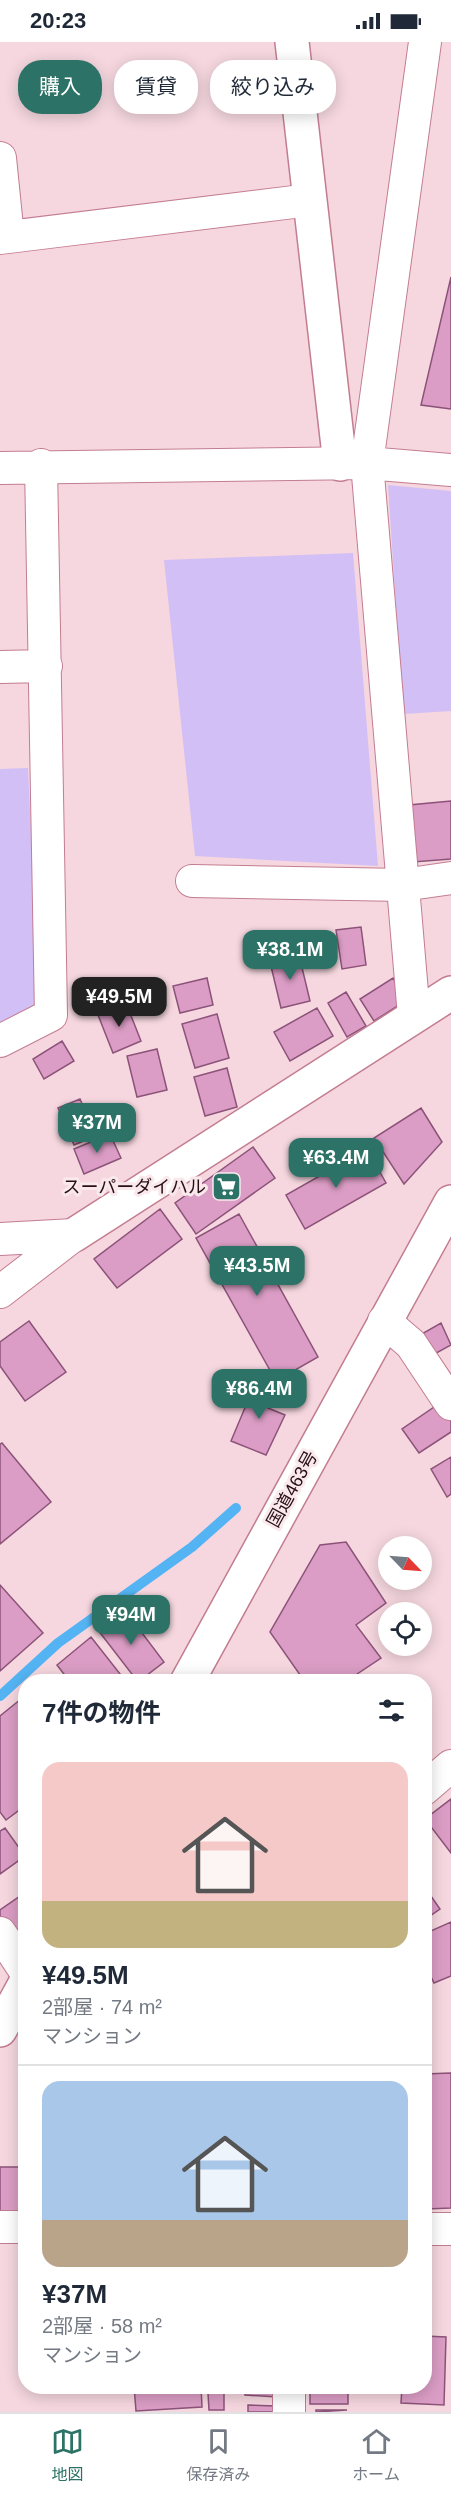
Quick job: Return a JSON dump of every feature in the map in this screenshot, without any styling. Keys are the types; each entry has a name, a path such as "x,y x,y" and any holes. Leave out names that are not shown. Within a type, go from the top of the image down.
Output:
{"main road":[{"path":"292,42 310,200 354,464"},
{"path":"74,1235 451,993"},
{"name":"国道463号","path":"191,1674 451,1202"},
{"path":"0,2030 18,1997"}],"street":[{"path":"414,1016 403,885 354,464 425,42"},
{"path":"0,158 4,238 310,200"},
{"path":"0,468 41,465 354,464 451,470"},
{"path":"0,1041 51,1014 41,465"},
{"path":"0,667 46,666"},
{"path":"192,881 403,885 451,878"},
{"path":"0,1239 74,1235"},
{"path":"0,1292 74,1235"},
{"path":"384,1321 411,1344 451,1404"},
{"path":"432,1782 451,1766"},
{"path":"0,1934 18,1960"},
{"path":"0,2227 18,2227"},
{"path":"432,2229 451,2229"},
{"path":"289,2394 289,2412"}],"shaded area":[{"path":"388,485 451,491 451,711 403,714"},
{"path":"353,553 378,866 195,856 164,560"},
{"path":"28,768 39,1004 0,1032 0,769"}],"building":[{"path":"451,277 451,409 421,405"},
{"path":"451,801 451,859 413,862 409,805"},
{"path":"361,927 366,965 342,969 336,930"},
{"path":"299,955 310,1001 281,1008 270,962"},
{"path":"207,978 213,1005 180,1013 173,986"},
{"path":"393,978 407,1000 374,1021 360,999"},
{"path":"346,992 366,1026 347,1037 328,1003"},
{"path":"126,1003 141,1041 113,1053 98,1015"},
{"path":"317,1008 333,1036 290,1061 274,1032"},
{"path":"217,1014 229,1058 195,1068 182,1024"},
{"path":"62,1041 74,1061 44,1079 33,1059"},
{"path":"157,1049 167,1090 137,1097 127,1056"},
{"path":"227,1068 237,1107 205,1116 194,1077"},
{"path":"80,1099 96,1136 74,1145 58,1108"},
{"path":"421,1108 442,1142 404,1184 374,1138"},
{"path":"110,1134 121,1158 84,1174 74,1149"},
{"path":"253,1147 275,1178 196,1234 175,1203"},
{"path":"367,1149 386,1183 305,1229 286,1195"},
{"path":"160,1209 182,1239 117,1288 94,1259"},
{"path":"239,1214 318,1357 276,1381 196,1238"},
{"path":"29,1321 66,1372 25,1401 0,1366 0,1342"},
{"path":"441,1323 451,1345 431,1356 420,1335"},
{"path":"257,1379 278,1388 268,1408 285,1415 266,1455 231,1441"},
{"path":"440,1403 451,1419 451,1432 419,1453 402,1429"},
{"path":"2,1443 51,1502 0,1544 0,1444"},
{"path":"451,1457 451,1494 447,1497 431,1469"},
{"path":"346,1542 385,1602 378,1602 378,1609 356,1625 381,1658 357,1674 299,1674 270,1632 320,1545"},
{"path":"0,1585 43,1633 0,1671"},
{"path":"124,1609 164,1662 148,1674 132,1674 98,1630"},
{"path":"91,1637 120,1674 64,1674 57,1665"},
{"path":"18,1701 18,1811 6,1820 0,1812 0,1716"},
{"path":"451,1799 451,1853 432,1828 432,1814"},
{"path":"5,1828 18,1846 18,1861 0,1874 0,1831"},
{"path":"18,1898 18,1932 13,1935 0,1916 0,1910"},
{"path":"432,1898 440,1909 432,1914"},
{"path":"451,1922 451,1976 434,1983 432,1979 432,1930"},
{"path":"451,2073 451,2208 432,2209 432,2074"},
{"path":"0,2167 18,2167 18,2216 0,2215"},
{"path":"432,2336 446,2337 444,2405 401,2403 402,2394 432,2394"},
{"path":"135,2394 201,2394 202,2407 136,2411"},
{"path":"208,2394 224,2394 224,2410 209,2410"},
{"path":"245,2394 277,2394 277,2397"},
{"path":"310,2394 348,2394 348,2404 310,2404"},
{"path":"248,2405 275,2406 275,2412 248,2412"},
{"path":"316,2410 347,2410 316,2412"}],"waterway":[{"path":"24,1674 58,1643 192,1547 236,1508"},
{"path":"0,1696 18,1680"}],"place":[{"name":"スーパーダイハル","path":"227,1187"}]}
